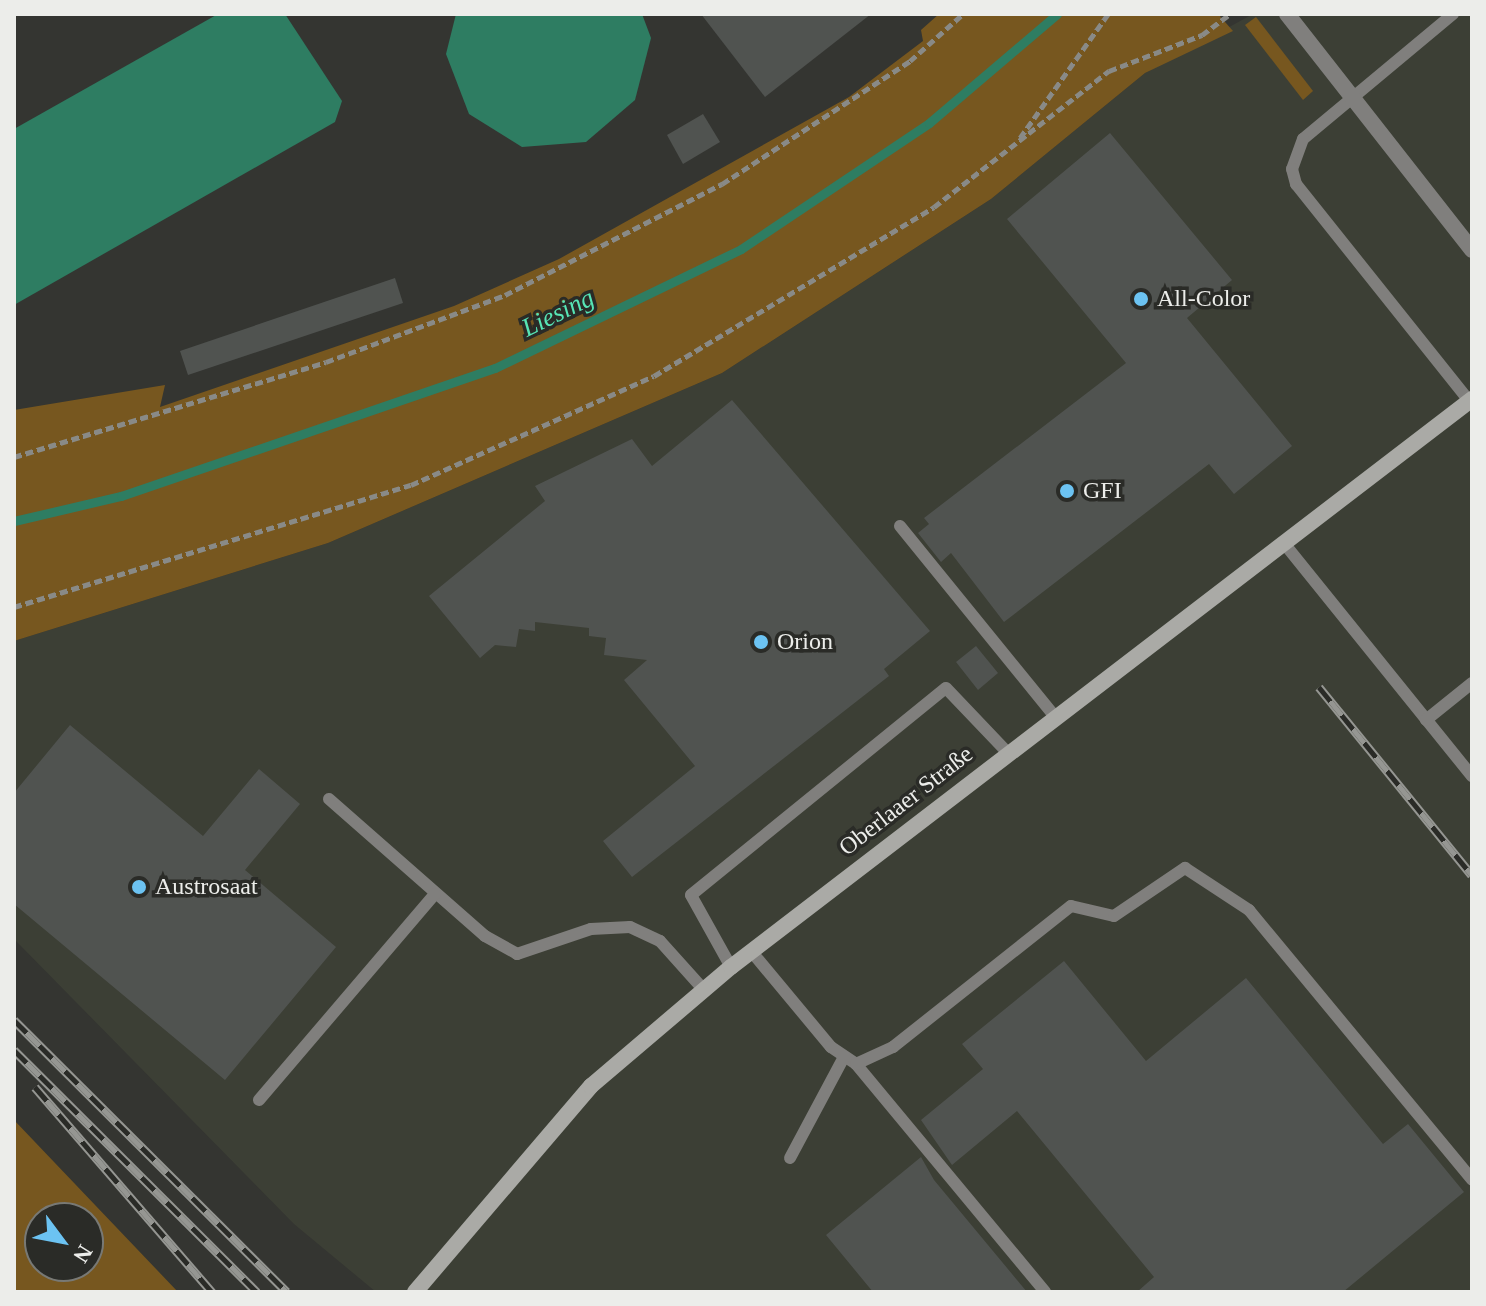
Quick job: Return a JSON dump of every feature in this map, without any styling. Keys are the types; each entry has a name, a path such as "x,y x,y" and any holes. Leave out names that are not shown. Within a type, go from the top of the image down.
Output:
{"main road":[{"name":"Oberlaaer Straße","path":"415,1292 591,1086 731,967 1471,400"}],"street":[{"path":"1287,14 1472,250"}],"lane":[{"path":"1453,14 1297,146 1296,184 1471,400"},
{"path":"900,526 1055,717"},
{"path":"1283,542 1472,776"},
{"path":"1426,720 1472,683"},
{"path":"731,967 691,895 946,688 1008,753"},
{"path":"329,799 435,894 517,954 591,929 630,927 660,941 704,990"},
{"path":"856,1064 893,1047 1071,906 1114,916 1185,868 1249,910 1472,1180"},
{"path":"259,1100 435,894"},
{"path":"751,951 844,1057 856,1064 1045,1292"},
{"path":"790,1158 844,1057"}],"path":[{"path":"14,457 326,362 505,295 722,184 910,61 963,14"},
{"path":"1017,142 1108,14"},
{"path":"14,607 411,485 566,418 807,290 1017,142 1109,71 1202,35 1230,14"}],"shaded area":[{"path":"218,14 285,14 342,101 335,122 14,305 14,129"},
{"path":"456,14 642,14 651,38 635,100 586,142 522,147 469,114 446,54"},
{"path":"939,14 1218,14 1233,31 1145,73 991,199 722,373 328,543 14,641 14,410 165,385 160,407 454,306 559,259 849,97 923,41 921,30"},
{"path":"1253,14 1472,14 1472,1292 376,1292 294,1224 14,939 14,641 328,543 722,373 991,199 1145,73"},
{"path":"1256,17 1313,91 1303,100 1245,25"},
{"path":"14,1120 92,1202 24,1202 24,1282 104,1282 104,1214 178,1292 14,1292"}],"building":[{"path":"701,14 871,14 765,97"},
{"path":"703,114 720,142 683,164 667,135"},
{"path":"1110,133 1232,280 1187,318 1292,446 1234,494 1209,464 1004,622 951,553 941,562 918,533 929,524 924,518 1126,363 1007,219"},
{"path":"395,278 403,303 188,375 180,351"},
{"name":"Orion","path":"732,400 930,631 884,669 889,676 632,877 603,841 695,766 624,680 647,660 604,655 606,638 589,636 589,628 535,622 535,631 519,629 516,647 495,645 480,658 429,596 545,501 535,486 632,439 652,466"},
{"path":"976,646 998,673 978,690 956,662"},
{"name":"Austrosaat","path":"70,725 203,836 259,769 300,804 245,870 336,947 225,1080 14,904 14,793"},
{"path":"1064,961 1146,1061 1246,978 1383,1144 1408,1124 1464,1192 1343,1292 1137,1292 1154,1277 1017,1111 952,1165 921,1120 983,1069 962,1044"},
{"path":"921,1157 934,1180 1027,1292 873,1292 826,1235"}],"waterway":[{"name":"Liesing","path":"14,521 121,496 495,368 741,249 929,123 1057,14"}],"railway":[{"path":"1319,687 1472,875"},
{"path":"14,1020 287,1292"},
{"path":"14,1050 257,1292"},
{"path":"35,1087 212,1292"}],"place":[{"name":"All-Color","path":"1141,299"},
{"name":"GFI","path":"1067,491"},
{"name":"Orion","path":"761,642"},
{"name":"Austrosaat","path":"139,887"}]}
